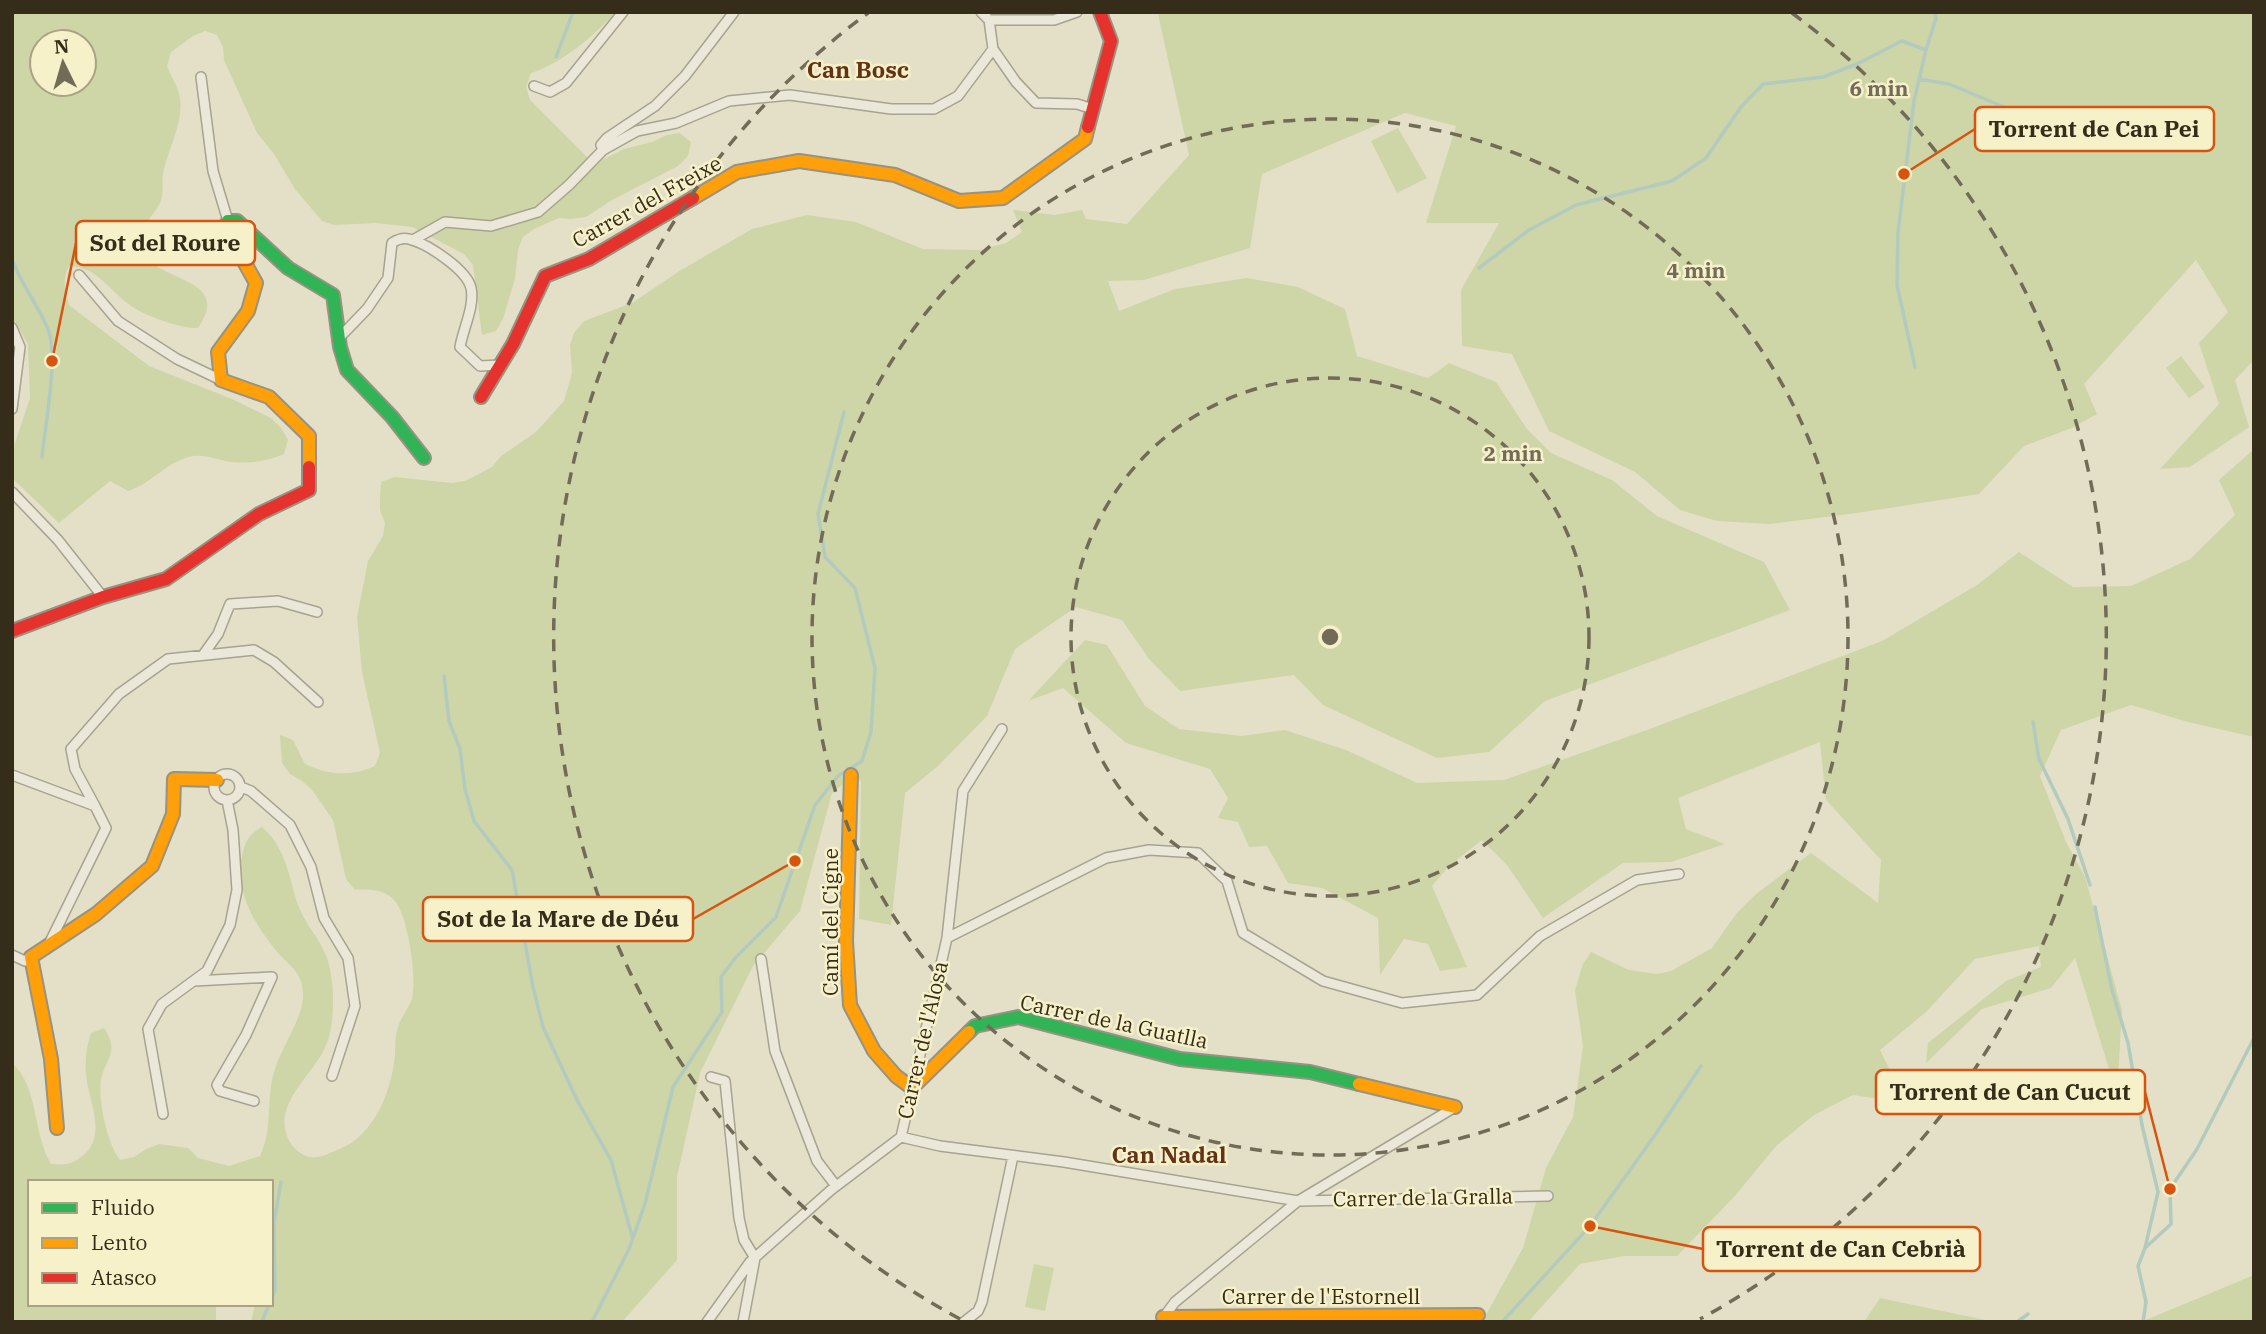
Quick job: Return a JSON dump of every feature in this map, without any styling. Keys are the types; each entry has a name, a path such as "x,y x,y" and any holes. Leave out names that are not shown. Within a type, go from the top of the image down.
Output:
{"street":[{"path":"534,86 550,92 566,83 623,12"},
{"path":"603,150 601,145 607,138 655,106 685,76 734,12"},
{"path":"981,12 989,20 993,49 1016,82 1036,103 1077,104 1093,109"},
{"path":"989,20 1054,20 1077,12"},
{"name":"Carrer del Freixe","path":"481,397 545,276 590,259 737,172 799,161 895,175 959,201 1003,198 1085,139 1111,41 1100,12"},
{"path":"413,240 445,222 491,226 538,212 603,150 636,131 676,123 729,101 790,95 891,109 934,109 958,96 993,49"},
{"path":"201,77 213,171 227,226 256,283 248,311 218,352 221,380"},
{"path":"227,226 237,221 288,268 332,295 345,365 359,385 379,403 424,458"},
{"path":"339,338 367,309 388,278 392,243 399,239 413,240 458,267 471,287 470,311 460,347 480,366 500,365"},
{"path":"12,631 103,597 166,579 259,514 309,490 309,436 269,397 221,380 177,359 118,321 79,275"},
{"path":"12,328 20,347 12,409"},
{"path":"12,492 58,540 103,597"},
{"path":"204,655 218,634 230,604 278,601 317,612"},
{"path":"31,957 51,943 106,828 75,769 72,749 119,694 168,659 254,650 274,662 318,702"},
{"name":"Carrer de l'Alosa","path":"707,1322 755,1258 836,1186 901,1137 947,938 963,791 1002,729"},
{"path":"12,775 95,806"},
{"path":"241,787 235,798 227,800 219,798 215,791 217,780 223,775 231,775 238,779 241,787 251,791 290,825 311,867 324,918 348,958 355,1006 332,1076"},
{"name":"Camí del Cigne","path":"850,775 846,941 850,1005 874,1051 896,1076 912,1088"},
{"path":"12,955 25,961 96,914 152,866 173,814 174,779 217,780"},
{"path":"163,1114 148,1029 162,1004 207,971 230,925 237,890 233,830 227,800"},
{"path":"947,938 1106,858 1149,850 1198,853 1227,881 1243,933 1323,981 1402,1003 1477,995 1540,936 1637,880 1679,874"},
{"path":"31,957 51,1059 57,1128"},
{"path":"761,959 775,1051 817,1161 836,1186"},
{"path":"194,982 272,978 246,1035 216,1085 220,1091 254,1101"},
{"name":"Carrer de la Guatlla","path":"912,1088 975,1026 1017,1017 1180,1059 1310,1072 1455,1107"},
{"path":"711,1077 725,1081 740,1218 744,1240 755,1258 743,1322"},
{"path":"1161,1320 1175,1302 1298,1200 1455,1107"},
{"name":"Carrer de la Gralla","path":"901,1137 940,1146 1298,1200 1548,1196"},
{"path":"964,1322 978,1311 982,1302 1013,1156"},
{"name":"Carrer de l'Estornell","path":"1161,1320 1478,1315"}],"green space":[{"path":"12,12 615,12 576,48 531,73 526,87 530,100 594,164 624,149 667,135 680,133 691,142 688,156 678,166 612,200 586,217 559,218 523,237 518,250 515,279 503,319 496,331 482,335 473,265 464,254 412,227 376,223 334,225 322,221 295,189 274,154 257,133 224,60 223,47 217,35 205,31 171,52 167,66 178,90 179,120 163,173 161,200 140,237 143,252 153,263 196,286 205,296 207,309 198,328 172,324 142,312 127,303 94,274 78,267 69,266 65,276 65,290 69,305 149,366 232,399 271,418 288,440 284,454 245,463 205,456 189,457 128,491 110,481 59,523 12,478 12,452 30,398 28,344 12,318"},
{"path":"2254,12 2254,360 2235,380 2249,427 2190,467 2160,469 2219,404 2199,343 2228,312 2196,260 2084,384 2097,414 2072,428 2024,446 1979,494 1770,524 1717,521 1680,510 1635,472 1549,431 1512,354 1462,346 1461,290 1499,223 1426,223 1456,126 1405,113 1262,174 1250,248 1144,280 1108,281 1119,311 1175,289 1247,278 1298,287 1345,309 1357,356 1428,378 1449,363 1496,382 1527,429 1551,453 1612,480 1657,516 1764,562 1790,610 1545,701 1489,752 1437,758 1323,705 1294,675 1180,691 1149,659 1122,620 1076,607 1015,649 987,716 938,766 905,793 891,925 859,919 861,782 856,774 832,793 800,911 753,966 700,1073 677,1177 677,1260 622,1322 251,1322 255,1306 273,1306 273,1180 28,1180 28,1306 216,1306 216,1322 12,1322 12,1063 27,1084 41,1138 51,1164 74,1162 93,1142 95,1124 87,1080 86,1053 91,1033 104,1028 109,1036 111,1049 101,1080 101,1099 107,1133 120,1160 134,1157 159,1144 188,1148 198,1158 229,1166 260,1156 267,1136 274,1072 299,1015 303,998 299,977 262,932 249,908 241,883 240,869 246,842 262,827 281,852 300,909 325,953 332,983 333,1006 329,1037 320,1057 289,1104 284,1122 287,1135 293,1147 304,1155 325,1155 352,1143 378,1113 392,1076 398,1027 412,998 413,977 407,932 399,907 390,896 376,890 355,890 346,879 333,820 312,790 290,774 282,763 280,735 293,740 305,764 314,768 348,773 375,766 380,753 362,672 357,617 368,561 383,536 385,523 380,510 381,482 394,477 452,483 465,481 492,467 501,456 536,432 564,401 572,373 570,345 574,333 584,321 632,303 681,270 752,229 807,215 856,222 923,249 980,250 1006,243 1022,232 1013,210 1055,215 1082,210 1086,219 1127,224 1189,155 1158,14"},
{"path":"1398,128 1427,178 1397,193 1371,141"},
{"path":"2181,356 2205,387 2189,398 2166,368"},
{"path":"2254,449 2254,737 2188,722 2131,705 2061,730 2040,776 2066,842 2085,877 2122,1010 2117,1095 2075,958 2051,988 1982,1009 1926,1063 1928,1043 2006,981 2041,967 2039,946 1975,959 1926,1012 1880,1050 1899,1088 1879,1099 1853,1095 1814,1115 1777,1145 1734,1197 1677,1256 1624,1256 1580,1264 1528,1322 1482,1322 1523,1248 1546,1168 1573,1117 1583,1046 1575,990 1583,964 1591,952 1629,970 1657,974 1671,971 1712,948 1736,914 1756,894 1811,853 1878,903 1881,860 1826,800 1820,742 1678,798 1686,829 1725,844 1671,862 1623,863 1543,918 1507,865 1482,840 1449,866 1432,886 1467,967 1440,971 1428,944 1404,939 1380,975 1378,918 1322,888 1288,883 1267,846 1249,847 1238,822 1218,818 1228,798 1210,769 1126,743 1063,688 1028,701 1085,640 1107,645 1145,706 1179,729 1242,736 1285,730 1346,750 1417,783 1504,780 1647,730 1882,641 1977,585 2019,552 2073,587 2131,586 2190,559 2235,515 2219,480"},
{"path":"1034,1264 1054,1268 1045,1311 1025,1307"},
{"path":"2254,1275 2254,1322 2141,1322"},
{"path":"1880,1298 1995,1322 1864,1322"}],"waterway":[{"path":"556,57 573,12"},
{"path":"1915,367 1897,285 1898,233 1914,101 1936,18 1934,12"},
{"path":"1479,268 1529,230 1576,205 1672,181 1706,158 1741,107 1763,84 1823,77 1857,64 1902,41 1926,50"},
{"path":"1919,79 1949,84 2054,130 2074,129 2098,138"},
{"path":"12,259 45,323 51,344 52,375 42,457"},
{"path":"592,1322 629,1249 645,1204 673,1087 722,1012 721,977 736,957 776,917 815,805 838,776 862,761 871,732 875,668 855,588 825,557 818,514 844,412"},
{"path":"444,676 449,721 460,749 465,789 474,821 512,870 543,1027 577,1100 611,1160 632,1236"},
{"path":"2033,722 2039,759 2068,819 2090,885"},
{"path":"2095,907 2112,990 2128,1043 2142,1125 2158,1192 2145,1248"},
{"path":"2143,1322 2146,1302 2138,1266 2145,1248 2171,1224 2170,1189 2197,1149 2254,1038"},
{"path":"1502,1322 1590,1226 1701,1066"},
{"path":"273,1295 274,1223 281,1182"},
{"path":"262,1322 268,1306"},
{"path":"2017,1322 2028,1314"}],"traffic: fast":[{"path":"227,228 228,221 237,221 288,268 333,295 340,347 347,370 392,417 424,458"},
{"path":"969,1032 975,1026 1018,1017 1180,1059 1310,1072 1359,1084"}],"traffic: slow":[{"path":"693,198 737,172 799,161 895,175 959,201 1003,198 1085,139 1088,127"},
{"path":"227,228 256,283 248,311 218,352 221,380 269,397 309,436 309,467"},
{"path":"851,775 846,941 850,1005 874,1051 896,1076 912,1088 969,1032"},
{"path":"57,1128 51,1059 31,957 96,914 152,866 173,814 174,779 217,780"},
{"path":"1359,1084 1455,1107"},
{"path":"1163,1317 1478,1315"}],"traffic: jam":[{"path":"1088,127 1111,41 1100,12"},
{"path":"481,397 513,344 545,276 589,259 693,198"},
{"path":"12,631 103,597 166,579 259,514 309,490 309,467"}],"place":[{"name":"Torrent de Can Pei","path":"1904,174"},
{"name":"Sot del Roure","path":"52,361"},
{"name":"Sot de la Mare de Déu","path":"795,861"},
{"name":"Torrent de Can Cucut","path":"2170,1189"},
{"name":"Torrent de Can Cebrià","path":"1590,1226"}],"district":[{"name":"Can Bosc","path":"858,70"},
{"name":"Can Nadal","path":"1169,1155"}]}
